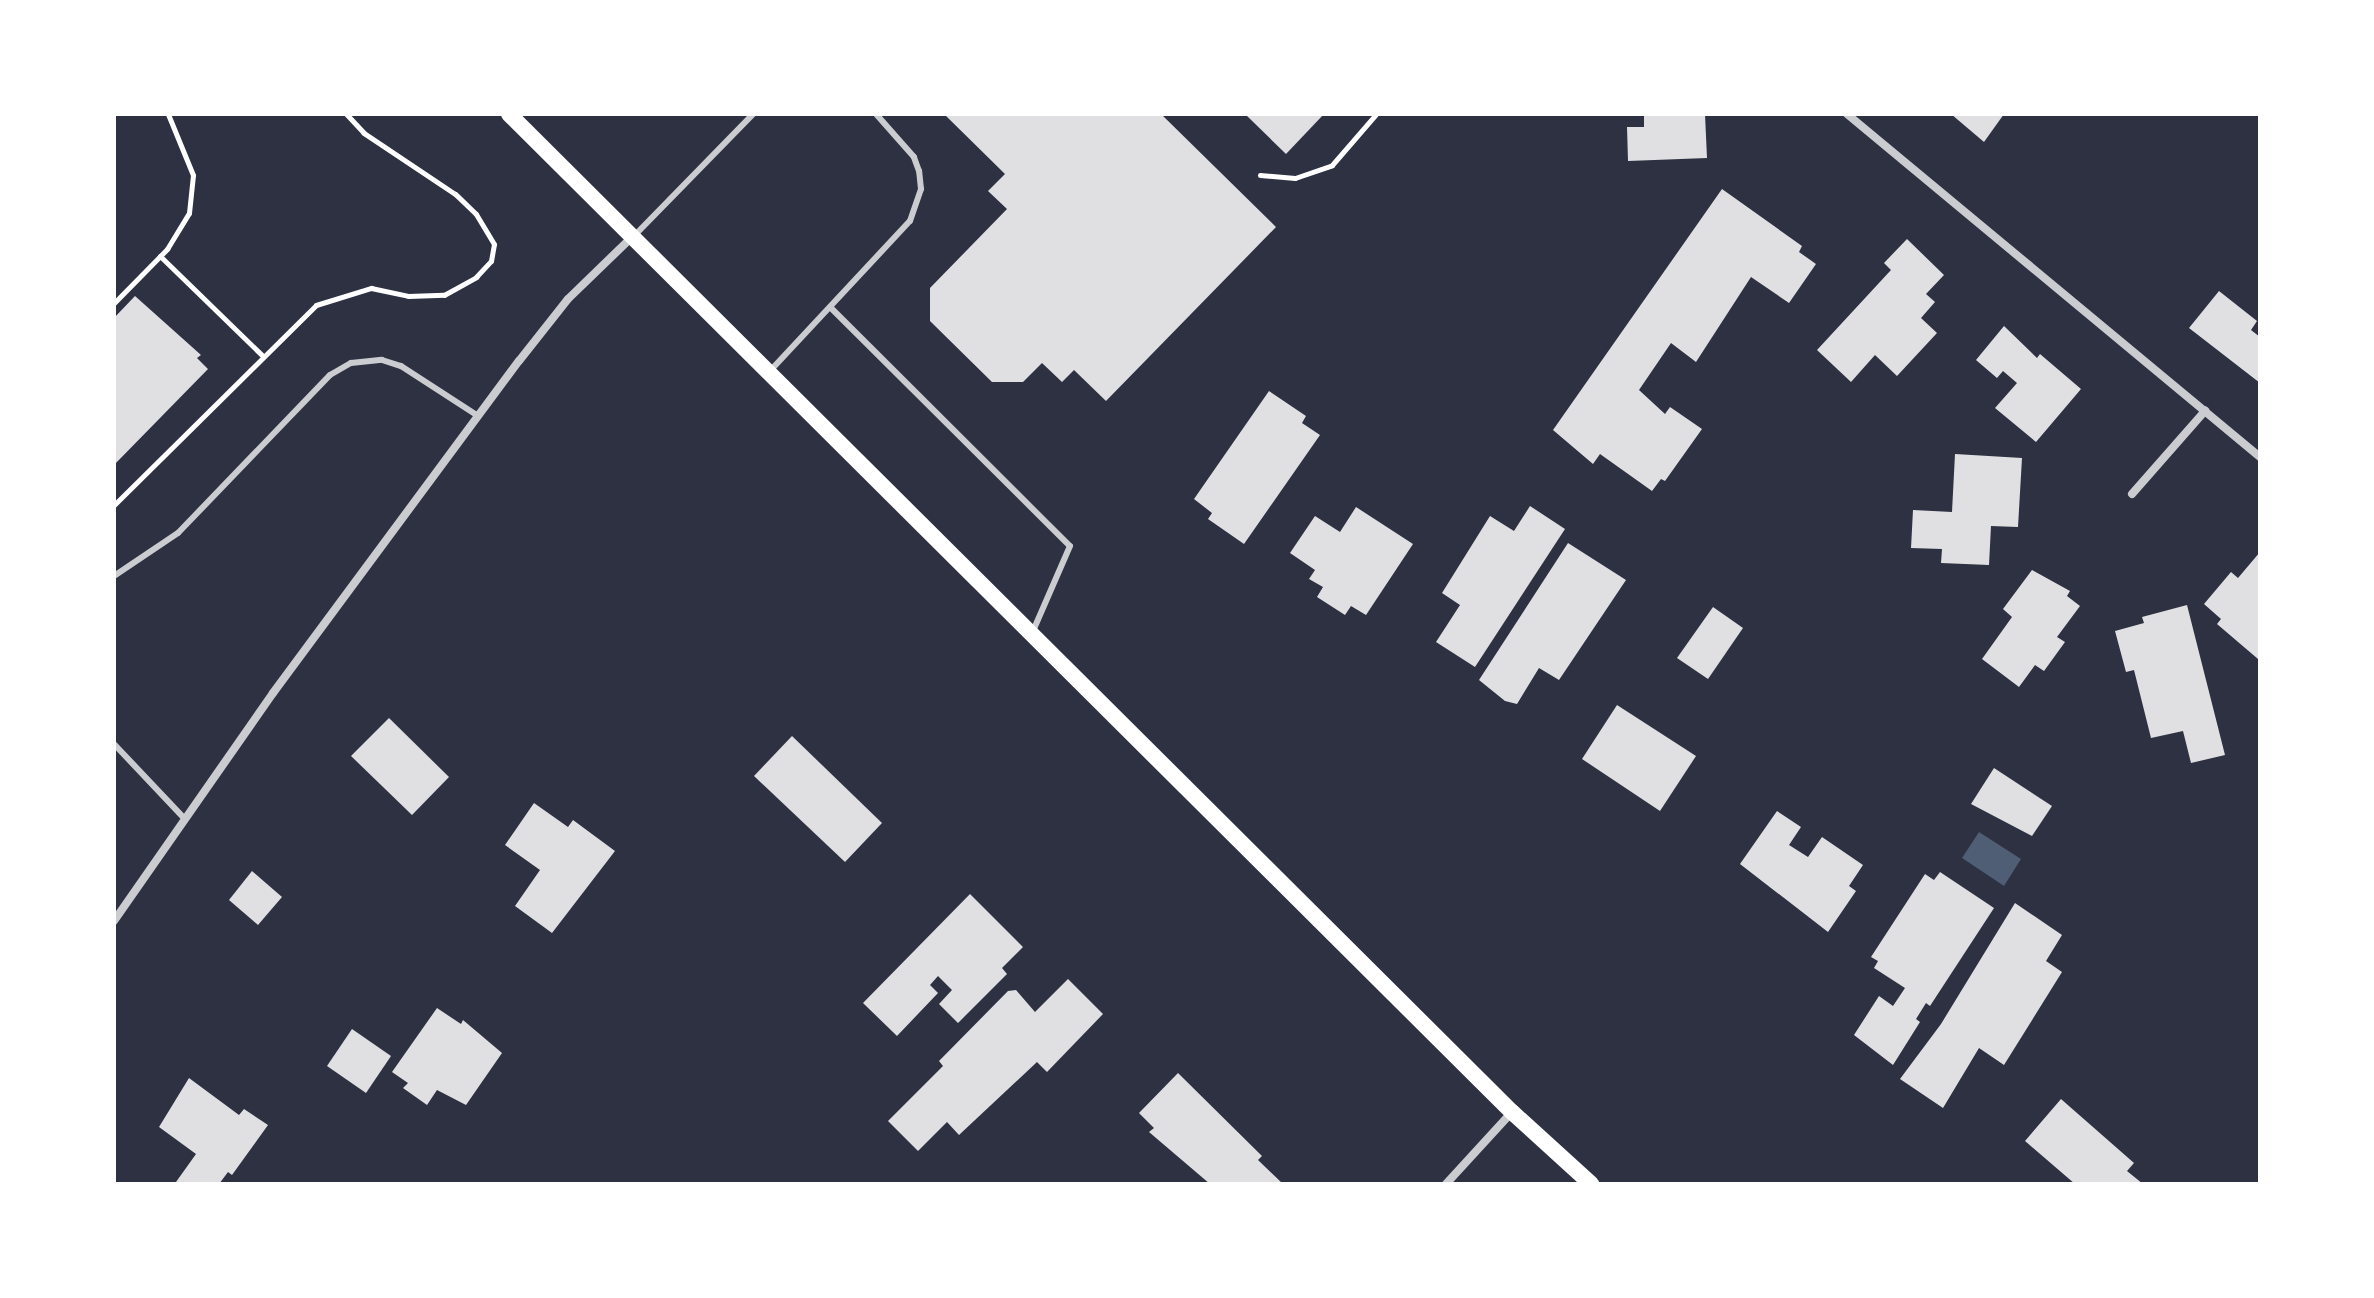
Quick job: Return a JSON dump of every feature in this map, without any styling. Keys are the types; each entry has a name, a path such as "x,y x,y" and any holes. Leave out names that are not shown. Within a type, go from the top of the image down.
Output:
{"main road":[{"path":"509,114 1033,631 1512,1112 1591,1184"}],"street":[{"path":"1847,114 2260,457"},
{"path":"114,921 478,416 568,299 633,237"},
{"path":"2132,494 2205,411"},
{"path":"1446,1184 1512,1112"}],"lane":[{"path":"633,237 753,114"},
{"path":"770,371 899,238 921,189 914,157 876,114"},
{"path":"831,308 1070,546 1033,631"},
{"path":"114,576 178,533 330,375 351,363 382,360 401,366 478,416"},
{"path":"114,744 185,819"}],"path":[{"path":"114,303 180,231 194,195 186,149 168,114"},
{"path":"114,505 263,356 331,296 371,288 408,296 444,295 476,277 496,251 483,223 455,194 385,149 346,114"},
{"path":"1260,175 1295,178 1332,165 1376,114"},
{"path":"160,256 263,356"}],"water":[{"path":"1979,832 2021,859 2004,886 1962,858"}],"building":[{"path":"944,114 1161,114 1276,227 1106,401 1074,370 1062,382 1042,363 1023,382 992,382 930,321 930,288 1007,209 988,191 1005,174"},
{"path":"1245,114 1324,114 1286,154"},
{"path":"1644,114 1705,114 1707,158 1628,161 1627,127 1644,127"},
{"path":"1951,114 2004,114 1984,142"},
{"path":"1722,189 1802,246 1799,252 1816,264 1789,303 1751,277 1696,362 1671,343 1639,390 1665,414 1670,407 1702,429 1665,481 1661,479 1652,491 1600,454 1593,464 1553,430"},
{"path":"1907,239 1944,275 1926,294 1935,302 1921,318 1937,333 1897,376 1875,355 1851,382 1817,350 1891,270 1884,263"},
{"path":"2219,291 2257,321 2251,330 2260,337 2260,383 2189,328"},
{"path":"135,296 201,355 197,358 208,369 114,465 114,318"},
{"path":"2004,326 2037,358 2040,354 2081,389 2036,442 1995,408 2017,383 2003,371 1997,378 1976,360"},
{"path":"1269,391 1306,416 1302,423 1320,435 1244,544 1208,519 1212,513 1194,499"},
{"path":"1955,454 2022,458 2018,527 1991,526 1989,565 1941,563 1942,549 1911,548 1913,510 1952,512"},
{"path":"1530,506 1565,529 1475,667 1436,642 1460,605 1442,593 1490,516 1514,531"},
{"path":"1356,507 1413,544 1366,615 1351,606 1345,615 1317,597 1323,587 1309,579 1315,570 1290,553 1315,516 1340,532"},
{"path":"1568,543 1626,580 1559,680 1539,668 1517,704 1505,701 1479,680"},
{"path":"2260,552 2258,659 2217,624 2221,619 2204,604 2231,572 2238,578"},
{"path":"2032,570 2070,591 2067,596 2080,606 2057,637 2065,642 2044,671 2035,665 2019,687 1982,659 2012,617 2003,609"},
{"path":"2187,605 2225,755 2191,763 2183,731 2151,738 2134,670 2126,672 2115,631 2144,623 2142,617"},
{"path":"1713,607 1743,628 1708,679 1677,658"},
{"path":"1617,705 1696,756 1660,811 1582,759"},
{"path":"389,718 449,777 412,815 351,756"},
{"path":"792,736 882,823 845,862 754,776"},
{"path":"1994,768 2052,806 2032,836 1971,804"},
{"path":"534,803 568,827 573,820 615,851 552,933 515,906 540,870 505,845"},
{"path":"1777,811 1801,827 1789,845 1808,857 1822,837 1863,865 1849,886 1856,891 1828,932 1740,864"},
{"path":"252,871 282,897 258,925 229,900"},
{"path":"1940,872 1994,908 1930,1006 1926,1003 1916,1019 1920,1022 1893,1065 1854,1035 1879,996 1893,1006 1905,988 1874,968 1878,961 1871,957 1925,874 1934,880"},
{"path":"970,894 1023,947 1002,968 1007,974 958,1023 939,1004 952,990 938,976 930,985 938,993 897,1036 863,1003"},
{"path":"2015,903 2062,935 2046,961 2062,972 2004,1065 1979,1048 1943,1108 1900,1079 1941,1024"},
{"path":"1068,979 1103,1014 1047,1072 1037,1062 959,1135 947,1122 918,1151 888,1121 943,1066 939,1061 1008,991 1016,990 1035,1012"},
{"path":"437,1008 461,1024 463,1020 502,1053 466,1105 437,1090 427,1105 403,1088 408,1083 392,1072"},
{"path":"352,1029 391,1056 366,1093 327,1066"},
{"path":"1178,1073 1262,1156 1258,1160 1283,1184 1210,1184 1149,1132 1154,1128 1139,1113"},
{"path":"189,1078 239,1115 244,1109 268,1125 232,1175 228,1172 219,1184 176,1182 196,1154 159,1127"},
{"path":"2061,1099 2134,1163 2127,1171 2143,1184 2075,1184 2025,1141"}]}
